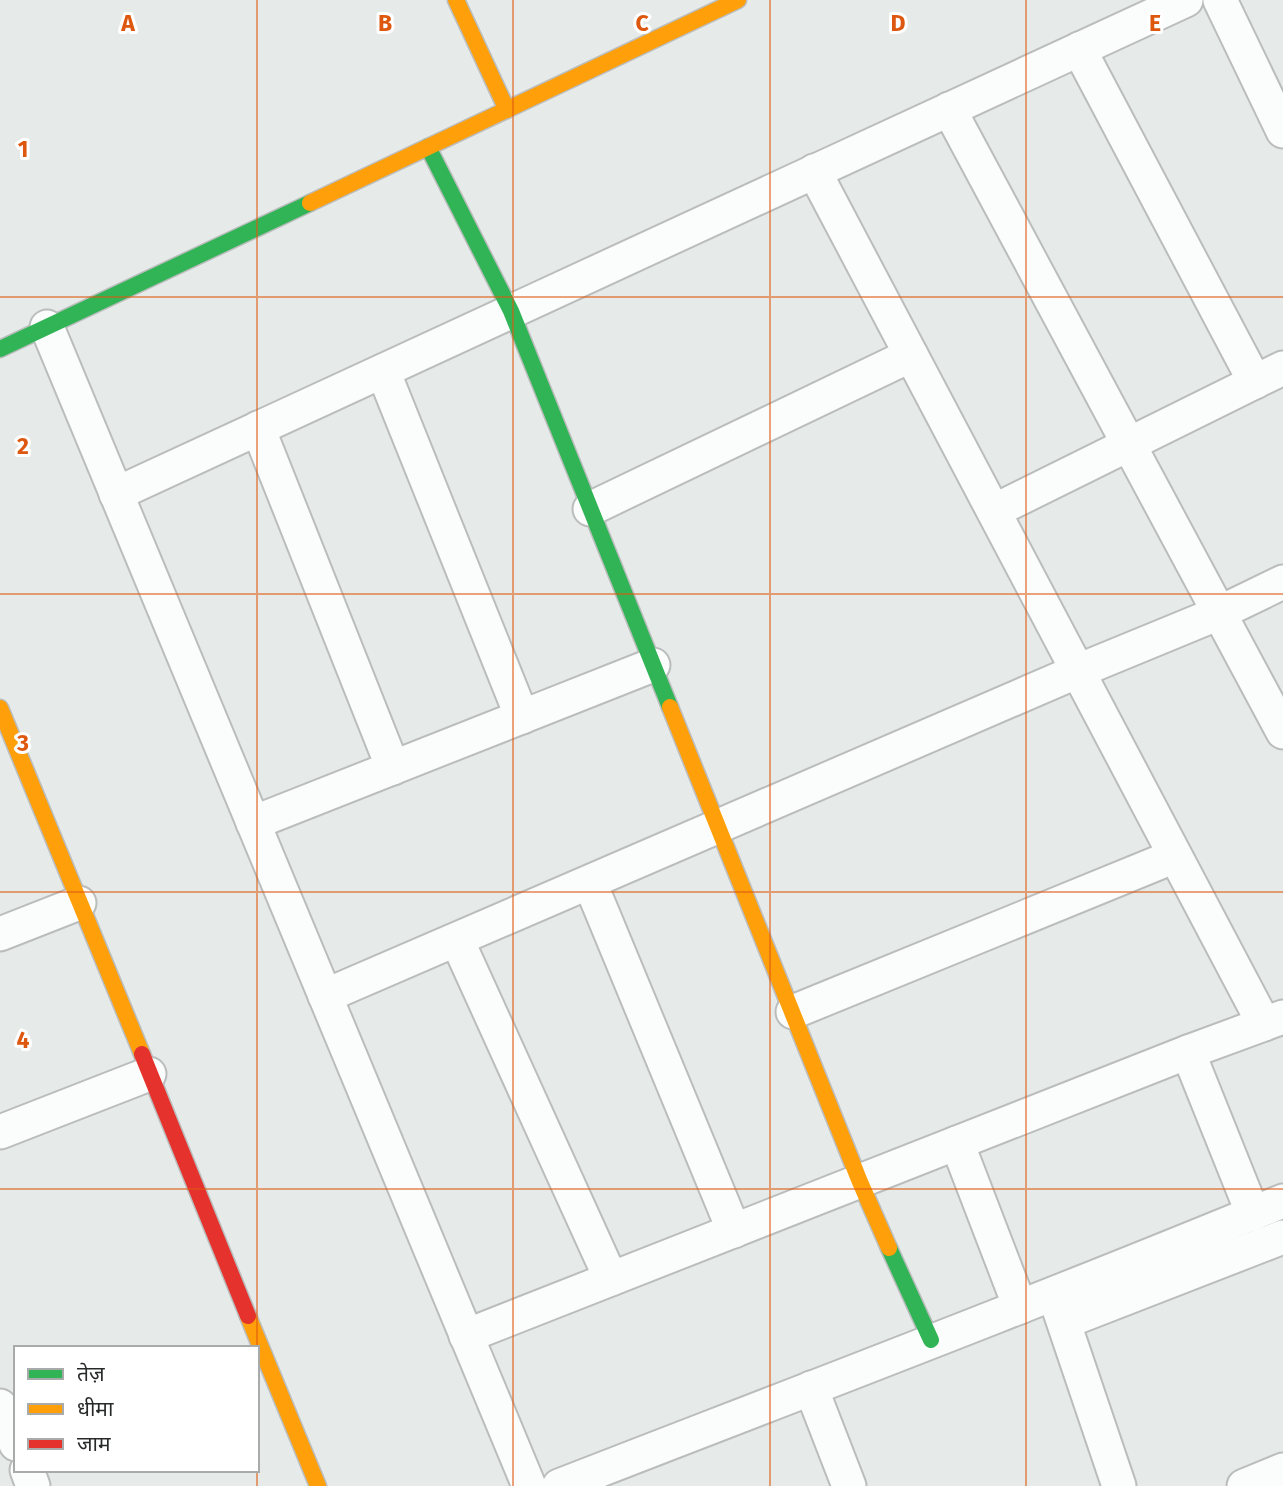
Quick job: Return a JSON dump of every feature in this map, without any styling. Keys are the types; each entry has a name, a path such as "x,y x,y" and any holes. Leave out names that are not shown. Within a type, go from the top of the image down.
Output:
{"street":[{"path":"456,0 507,110"},
{"path":"116,494 1186,0"},
{"path":"1220,0 1283,131"},
{"path":"0,349 727,3"},
{"path":"994,511 1269,375 1079,49"},
{"path":"949,109 1283,732"},
{"path":"428,146 511,311 860,1182 931,1340"},
{"path":"466,1336 1273,1021 1175,856 814,171"},
{"path":"47,327 528,1486"},
{"path":"590,509 911,355"},
{"path":"383,371 522,717"},
{"path":"258,428 393,768"},
{"path":"325,996 1077,671 1219,613 1283,582"},
{"path":"253,823 653,665"},
{"path":"0,708 318,1486"},
{"path":"793,1012 1175,856"},
{"path":"590,883 734,1231"},
{"path":"0,934 79,903"},
{"path":"457,940 611,1279"},
{"path":"1059,1308 1268,1208 1188,1052"},
{"path":"0,1132 149,1073"},
{"path":"957,1143 1020,1307"},
{"path":"559,1486 1020,1307 1059,1308 1283,1237"},
{"path":"1059,1308 1119,1486"},
{"path":"811,1388 849,1486"},
{"path":"0,1406 14,1439"},
{"path":"1244,1486 1283,1470"}],"traffic: fast":[{"path":"428,147 511,311 670,707"},
{"path":"0,349 310,203"},
{"path":"889,1248 931,1340"}],"traffic: slow":[{"path":"456,0 507,110"},
{"path":"310,203 738,0"},
{"path":"670,707 860,1182 889,1248"},
{"path":"0,708 142,1054"},
{"path":"248,1316 318,1486"}],"traffic: jam":[{"path":"142,1054 248,1316"}]}
